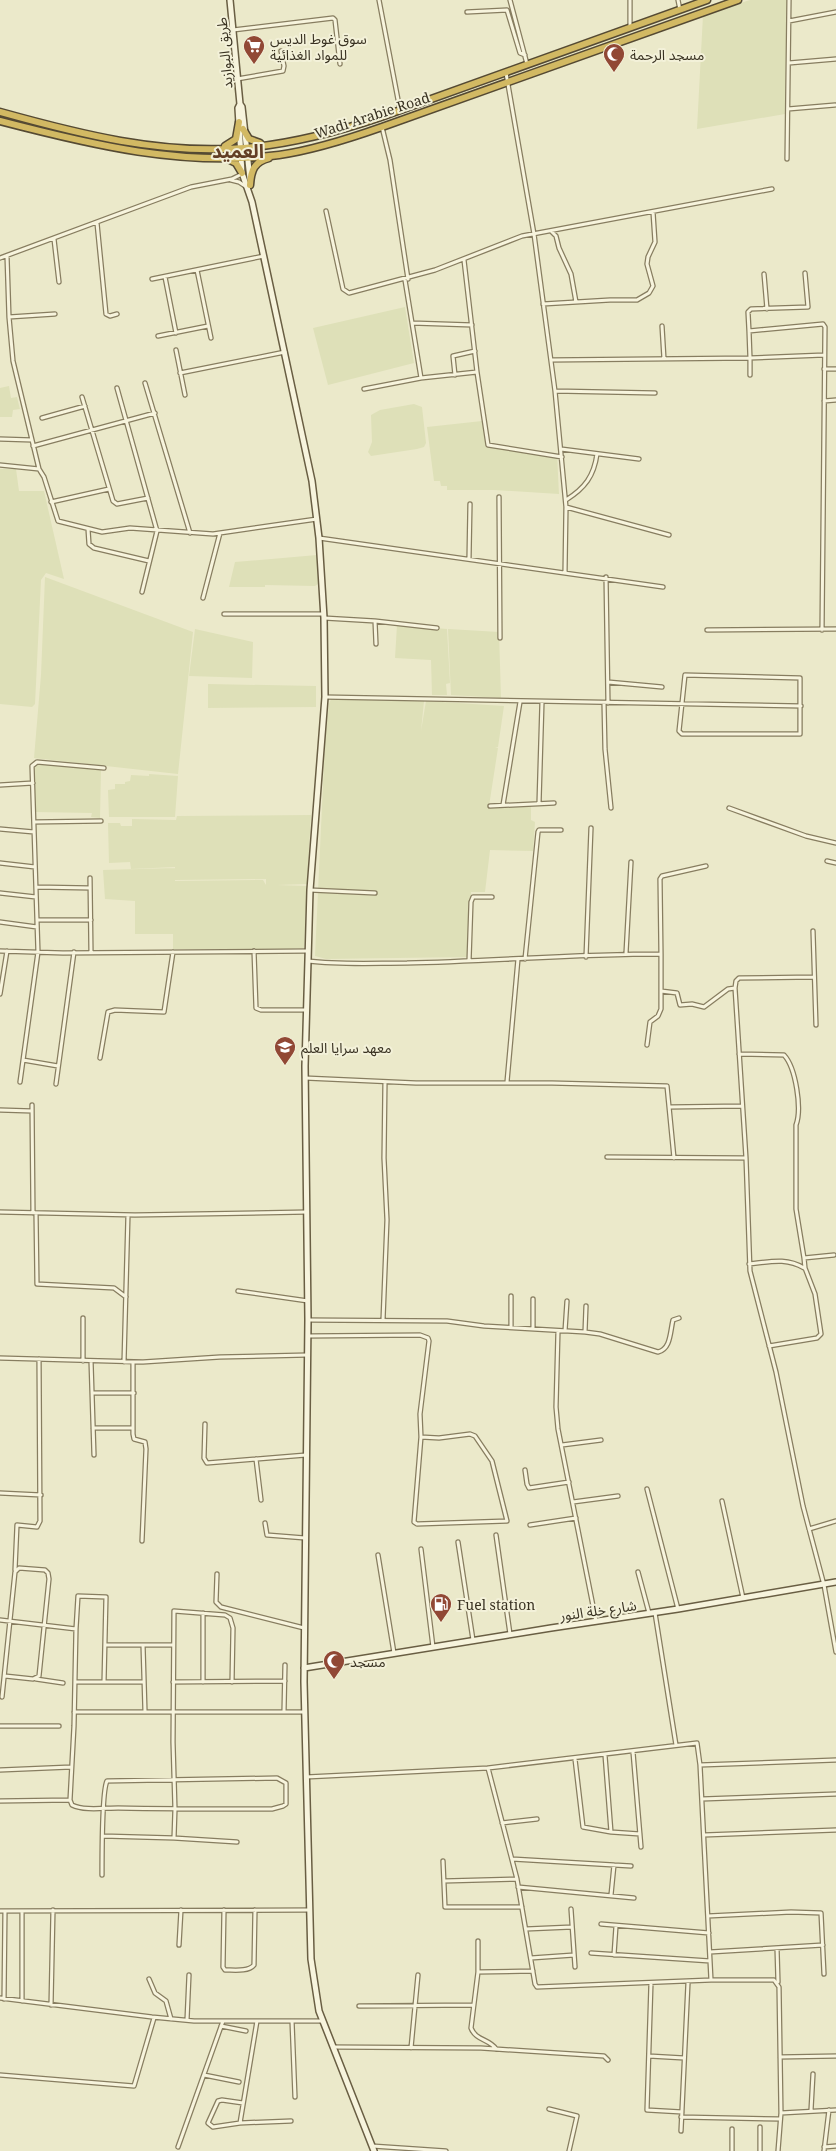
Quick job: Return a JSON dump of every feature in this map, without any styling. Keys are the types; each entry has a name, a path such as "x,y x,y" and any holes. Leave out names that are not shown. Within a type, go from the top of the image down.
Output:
{"highway":[{"name":"Wadi Arabie Road","path":"0,112 44,125 110,139 159,146 243,148 276,144 345,129 707,0"},
{"name":"Wadi Arabie Road","path":"0,121 63,138 151,155 244,158 280,155 345,140 508,84 738,0"},
{"path":"418,104 420,113"},
{"path":"218,148 234,142 238,135 239,122"},
{"path":"243,128 247,137 253,142 276,144"},
{"path":"249,187 252,172 257,164 280,155"},
{"path":"222,158 236,163 242,174"}],"main road":[{"name":"طريق البوازيد","path":"230,0 240,104"},
{"path":"240,104 238,108 239,122 249,187 286,352 318,519 325,697 310,890 305,1078 308,1336 304,1668 309,1910 312,1968 322,2021 373,2148"},
{"path":"240,104 242,107 243,148"},
{"path":"244,158 242,174 249,187"},
{"name":"شارع خلة النور","path":"304,1668 510,1634 678,1610 836,1582"}],"street":[{"path":"379,0 400,110"},
{"path":"510,0 527,64"},
{"path":"630,0 630,28"},
{"path":"678,0 680,10"},
{"path":"787,159 789,0"},
{"path":"468,12 507,10 520,51 525,55"},
{"path":"789,21 836,12"},
{"path":"233,30 333,18 335,20 340,64"},
{"path":"237,79 283,71 281,51"},
{"path":"789,63 836,59"},
{"path":"506,72 534,234 555,391 566,500 564,572"},
{"path":"788,109 835,105"},
{"path":"382,127 390,160 420,378"},
{"path":"0,258 97,224 191,187 228,180 242,174"},
{"path":"228,180 239,182 249,187"},
{"path":"326,211 345,292 350,293 406,279 492,250 503,242 534,234 772,189"},
{"path":"543,304 637,300 650,293 653,286 647,264 655,242 653,212"},
{"path":"97,224 106,314 110,316 118,314"},
{"path":"551,231 556,236 559,248 571,274 576,302"},
{"path":"54,239 59,282"},
{"path":"7,256 8,316 14,369 39,469 46,482 58,521 102,532 130,528 190,534 220,533 318,519"},
{"path":"152,279 264,256"},
{"path":"464,260 488,445 562,457"},
{"path":"197,270 211,338"},
{"path":"750,375 749,310 808,307 806,273"},
{"path":"764,274 767,309"},
{"path":"165,277 176,333"},
{"path":"8,316 55,314"},
{"path":"412,323 472,325"},
{"path":"749,331 823,324 825,329 825,516 822,630"},
{"path":"158,336 208,326"},
{"path":"662,326 664,359"},
{"path":"176,350 185,394"},
{"path":"455,375 453,356 475,351"},
{"path":"180,373 286,352"},
{"path":"551,360 750,358 824,355"},
{"path":"824,369 836,369"},
{"path":"364,389 420,378 478,372"},
{"path":"146,383 190,534"},
{"path":"116,388 157,530 142,592"},
{"path":"555,391 655,393"},
{"path":"82,397 113,501 117,504 148,498"},
{"path":"824,401 836,400"},
{"path":"42,418 86,406"},
{"path":"33,446 155,413"},
{"path":"0,439 32,440"},
{"path":"561,449 639,459"},
{"path":"566,500 582,490 589,480 595,468 597,454"},
{"path":"0,465 39,469"},
{"path":"51,502 109,489"},
{"path":"499,497 500,638"},
{"path":"469,558 470,504"},
{"path":"566,507 669,535"},
{"path":"88,529 89,544 94,548 149,562"},
{"path":"203,598 220,533"},
{"path":"319,538 663,586"},
{"path":"606,578 608,682 605,749 611,808"},
{"path":"224,614 323,616 438,628"},
{"path":"375,621 376,644"},
{"path":"707,630 836,629"},
{"path":"684,675 800,678 799,735 682,734 679,731 682,705 684,675"},
{"path":"608,682 662,687"},
{"path":"325,697 801,706"},
{"path":"503,805 520,702"},
{"path":"540,803 542,702"},
{"path":"20,1082 38,952 32,766 37,762 104,768"},
{"path":"0,784 33,783"},
{"path":"490,806 554,803"},
{"path":"729,808 806,836 836,843"},
{"path":"34,822 101,822"},
{"path":"586,956 591,828"},
{"path":"0,829 34,832"},
{"path":"525,959 538,832 539,830 561,830"},
{"path":"827,861 836,863"},
{"path":"626,954 631,862"},
{"path":"0,863 35,867"},
{"path":"647,1045 650,1022 660,1013 661,877 706,866"},
{"path":"90,878 92,952"},
{"path":"36,887 90,888"},
{"path":"310,890 375,893"},
{"path":"0,893 36,897"},
{"path":"469,961 471,902 473,897 492,897"},
{"path":"37,920 91,920"},
{"path":"0,922 37,926"},
{"path":"813,931 816,1025"},
{"path":"0,951 307,951"},
{"path":"0,994 7,951"},
{"path":"254,951 256,1008 261,1010 306,1010"},
{"path":"56,1084 74,952"},
{"path":"100,1058 108,1012 115,1010 164,1012 172,952"},
{"path":"308,961 348,964 661,954"},
{"path":"507,1082 518,959"},
{"path":"814,977 739,978 736,980 735,988 746,1158 751,1279 776,1372 809,1528 824,1584 836,1652"},
{"path":"661,991 677,994 680,1005 692,1004 704,1007 728,989 735,988"},
{"path":"740,1054 784,1055 794,1075 799,1118 796,1125 796,1209 805,1268 815,1294 820,1336 769,1346"},
{"path":"23,1060 58,1066"},
{"path":"305,1078 385,1082 507,1082 668,1086 674,1158"},
{"path":"383,1320 387,1220 384,1148 385,1082"},
{"path":"32,1105 37,1284 114,1288 126,1297"},
{"path":"670,1106 743,1106"},
{"path":"0,1110 32,1111"},
{"path":"606,1157 746,1158"},
{"path":"0,1212 128,1215 307,1212"},
{"path":"124,1362 128,1215"},
{"path":"804,1258 834,1255"},
{"path":"749,1264 787,1261 796,1262 805,1268"},
{"path":"238,1291 308,1301"},
{"path":"511,1296 511,1326"},
{"path":"533,1299 533,1328"},
{"path":"565,1331 567,1301"},
{"path":"585,1332 586,1306"},
{"path":"83,1318 83,1361"},
{"path":"308,1320 447,1321 484,1326 511,1326 585,1332 600,1334 650,1351 661,1351 668,1346 673,1320 679,1318"},
{"path":"558,1331 556,1407 596,1622"},
{"path":"308,1336 420,1335 428,1338 420,1414 421,1437 414,1522 427,1524 507,1522 492,1461 474,1436 470,1434 438,1438 421,1437"},
{"path":"0,1358 134,1362 307,1355"},
{"path":"2,1697 17,1525 33,1527 39,1525 41,1495 39,1359"},
{"path":"91,1361 94,1455"},
{"path":"134,1362 134,1438 145,1442 146,1448 142,1541"},
{"path":"92,1393 134,1393"},
{"path":"205,1424 205,1462 256,1460 306,1454"},
{"path":"93,1428 133,1428"},
{"path":"562,1446 601,1440"},
{"path":"256,1460 261,1500"},
{"path":"525,1470 526,1484 529,1488 569,1482"},
{"path":"647,1489 678,1610"},
{"path":"0,1493 41,1495"},
{"path":"573,1502 618,1496"},
{"path":"722,1500 743,1599"},
{"path":"530,1525 576,1518"},
{"path":"809,1528 836,1521"},
{"path":"264,1523 265,1531 268,1535 306,1538"},
{"path":"496,1535 510,1634"},
{"path":"458,1542 473,1640"},
{"path":"421,1549 433,1647"},
{"path":"378,1556 394,1653"},
{"path":"14,1576 16,1570 20,1568 45,1570 48,1573 40,1674 38,1678 33,1679"},
{"path":"638,1572 652,1613 676,1745"},
{"path":"217,1574 216,1602 221,1607 304,1628"},
{"path":"102,1875 103,1836 104,1808 105,1785 110,1780 277,1778 288,1786 286,1804 278,1808 175,1809 104,1808 76,1808 70,1800 78,1596 106,1597 104,1682"},
{"path":"174,1838 174,1611 225,1615 232,1620 232,1682"},
{"path":"203,1612 203,1682"},
{"path":"0,1620 76,1628"},
{"path":"105,1645 173,1645"},
{"path":"143,1645 144,1711"},
{"path":"284,1711 285,1665"},
{"path":"5,1676 64,1683"},
{"path":"173,1682 285,1681"},
{"path":"75,1682 144,1682"},
{"path":"74,1712 305,1712"},
{"path":"0,1726 59,1726"},
{"path":"305,1777 488,1768 697,1743 700,1765 711,1980"},
{"path":"633,1752 641,1847"},
{"path":"605,1755 611,1832"},
{"path":"575,1759 584,1827 611,1832 640,1834"},
{"path":"700,1765 836,1760"},
{"path":"0,1770 71,1767"},
{"path":"488,1768 517,1879 537,1987 711,1980 774,1980 778,1983"},
{"path":"702,1799 836,1794"},
{"path":"0,1801 70,1800"},
{"path":"502,1822 537,1819"},
{"path":"704,1835 836,1830"},
{"path":"103,1836 237,1842"},
{"path":"512,1859 631,1866"},
{"path":"443,1860 445,1907 522,1907"},
{"path":"611,1895 614,1865"},
{"path":"444,1881 517,1879"},
{"path":"518,1887 634,1898"},
{"path":"571,1908 575,1967"},
{"path":"51,2004 53,1910"},
{"path":"179,1945 181,1910"},
{"path":"224,1910 222,1967 225,1970 230,1970 249,1969 254,1965 255,1910"},
{"path":"309,1910 2,1911 2,1999 154,2018 223,2021 322,2021"},
{"path":"22,1911 22,2001"},
{"path":"708,1916 790,1912 821,1913 824,1974"},
{"path":"601,1924 709,1933"},
{"path":"614,1955 616,1926"},
{"path":"526,1929 572,1927"},
{"path":"478,1941 478,1972 471,2023 473,2032 480,2040 494,2045 496,2049"},
{"path":"710,1952 823,1946"},
{"path":"777,1948 780,1993 781,2113 778,2151"},
{"path":"591,1953 710,1962"},
{"path":"531,1958 574,1955"},
{"path":"478,1972 533,1971"},
{"path":"187,2020 190,1975"},
{"path":"411,2048 418,1975"},
{"path":"149,1979 155,1993 166,2001 171,2019"},
{"path":"680,2131 688,1982"},
{"path":"651,1983 647,2110 682,2112"},
{"path":"359,2006 473,2005"},
{"path":"0,2074 134,2086 154,2018"},
{"path":"178,2147 223,2021"},
{"path":"240,2122 257,2021"},
{"path":"292,2021 295,2097"},
{"path":"221,2026 246,2031"},
{"path":"332,2047 496,2049 604,2056 608,2060"},
{"path":"649,2056 684,2058"},
{"path":"780,2057 836,2056"},
{"path":"811,2110 813,2074"},
{"path":"204,2075 239,2082"},
{"path":"243,2103 230,2100 218,2101 208,2123 213,2127 240,2122 291,2121"},
{"path":"549,2109 577,2116 569,2151"},
{"path":"829,2110 824,2149 836,2146"},
{"path":"781,2113 836,2110"},
{"path":"681,2117 780,2119"},
{"path":"760,2127 760,2151"},
{"path":"732,2129 732,2151"},
{"path":"373,2148 446,2151"}],"green space":[{"path":"750,0 787,0 785,114 697,129 703,15"},
{"path":"405,307 414,363 328,385 313,328"},
{"path":"9,386 11,398 17,397 20,409 13,410 12,417 0,417 0,388"},
{"path":"414,404 422,407 426,443 424,447 371,456 368,452 372,442 371,415 380,410"},
{"path":"482,421 486,446 557,454 559,494 494,490 447,490 447,486 441,486 440,481 434,481 427,427"},
{"path":"0,469 16,469 19,491 44,491 64,579 46,573 41,580 35,704 32,707 0,704"},
{"path":"317,555 318,584 315,586 265,585 265,587 229,587 235,562"},
{"path":"45,577 193,632 178,774 34,758 41,675"},
{"path":"397,625 447,629 450,683 446,684 447,695 432,695 431,660 395,658"},
{"path":"195,629 253,642 252,678 189,676"},
{"path":"448,629 499,632 501,698 451,695"},
{"path":"208,684 316,686 316,707 208,708"},
{"path":"331,699 424,701 421,731 426,701 504,706 498,747 495,747 498,748 489,806 531,806 531,820 535,822 533,851 490,850 485,892 471,892 472,930 467,957 326,959 315,956 325,742"},
{"path":"34,764 101,769 100,818 91,817 92,813 35,812"},
{"path":"149,774 178,776 175,817 109,817 108,790 115,789 115,784 125,784 125,782 130,781 131,775 149,776"},
{"path":"311,815 307,884 277,885 307,886 304,948 272,950 173,949 173,934 135,934 135,901 105,899 103,870 175,868 131,869 130,862 109,863 108,823 132,826 132,819 176,820 177,816","holes":["266,879 266,885 263,880 175,880"]}],"place":[{"name":"سوق غوط الديس للمواد الغذائية","path":"254,65"},
{"name":"مسجد الرحمة","path":"614,73"},
{"name":"معهد سرايا العلم","path":"285,1066"},
{"name":"Fuel station","path":"441,1623"},
{"name":"مسجد","path":"334,1680"}],"district":[{"name":"العميد","path":"238,151"}]}
